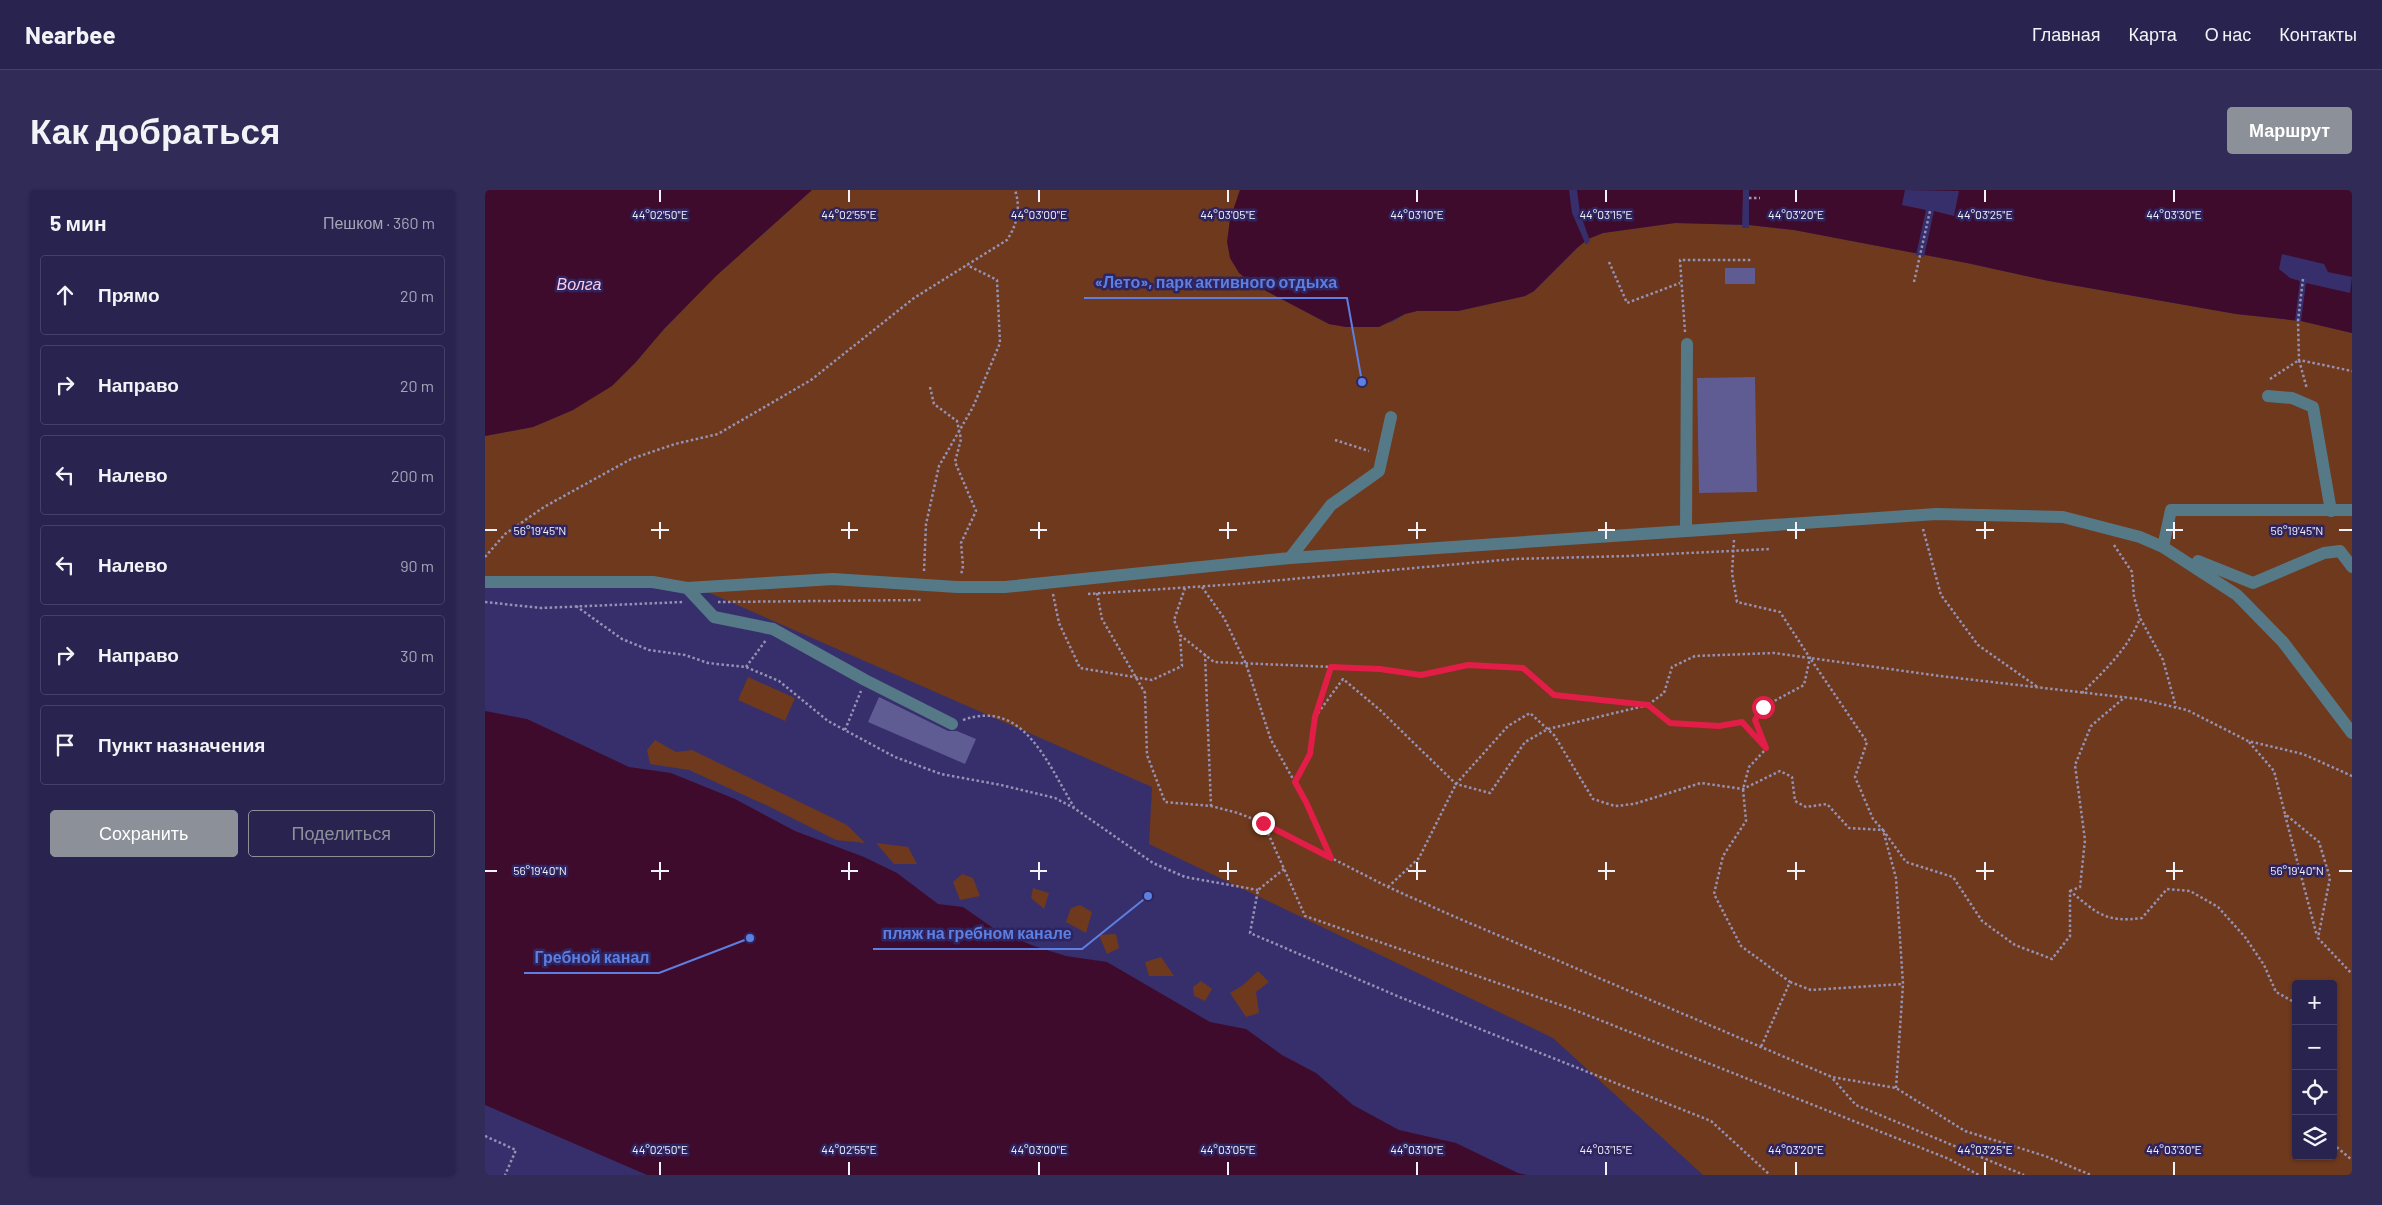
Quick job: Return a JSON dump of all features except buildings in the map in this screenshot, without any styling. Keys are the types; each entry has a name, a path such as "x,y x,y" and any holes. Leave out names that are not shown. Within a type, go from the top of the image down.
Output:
{"street":[{"path":"1686,530 1687,344"},
{"path":"2269,396 2292,398 2313,407 2331,511"},
{"path":"1289,558 1331,505 1379,471 1391,417"},
{"path":"2163,547 2171,510 2352,510"},
{"path":"485,582 653,582 687,588 833,579 957,587 1005,587 1289,558 1936,514 2063,517 2141,537 2253,583 2324,553 2340,551 2352,567"},
{"path":"2163,547 2237,595 2289,650 2352,733"},
{"path":"687,588 714,617 773,629 865,680 952,724"}],"path":[{"path":"485,557 505,534 544,507 631,459 675,444 718,434 811,380 914,298 1007,240 1015,228 1018,213 1015,190"},
{"path":"1749,198 1760,198"},
{"path":"1914,282 1929,211"},
{"path":"1687,344 1680,283 1680,260 1752,260"},
{"path":"1609,262 1627,303 1680,283"},
{"path":"923,585 926,524 939,466 973,407 1000,343 997,280 967,265"},
{"path":"2303,279 2298,321 2299,360 2313,407"},
{"path":"2270,379 2299,360 2352,370"},
{"path":"929,387 934,404 957,421 961,439 955,462 976,511 961,542 963,566 957,587"},
{"path":"1335,440 1383,455"},
{"path":"1735,528 1732,573 1737,602 1780,612 1867,742 1855,777 1873,820 1883,830 1906,862 1953,877 1982,921 2015,945 2052,959 2070,936 2070,891"},
{"path":"1923,528 1941,594 1946,602 1978,645 2039,688"},
{"path":"2111,541 2132,572 2134,597 2140,618 2163,660 2176,707"},
{"path":"1083,594 1202,587 1514,559 1770,549"},
{"path":"1094,578 1102,619 1145,693 1147,755 1165,802 1211,806 1239,813 1263,823 1388,887 1832,1078 1896,1088 1965,1131 2045,1156 2091,1175"},
{"path":"1051,582 1059,623 1080,668 1152,680 1182,666 1180,635 1174,620 1185,588"},
{"path":"1202,587 1224,618 1246,664 1271,740 1306,802 1331,858"},
{"path":"1046,596 1054,596"},
{"path":"485,602 541,608 701,602 925,600"},
{"path":"575,606 622,639 649,650 685,655 708,663 746,667 779,681 828,721 895,757 941,774 1001,785 1046,796 1074,808 1153,863 1185,877 1258,890"},
{"path":"2082,693 2114,660 2137,627 2140,618"},
{"path":"746,667 773,629"},
{"path":"1180,635 1214,662 1380,669 1421,675 1468,665 1523,668 1554,695 1648,705 1670,723 1719,726 1742,722 1766,748"},
{"path":"1315,717 1343,679 1380,710 1456,784 1490,793 1525,742 1548,729 1648,705 1664,693 1673,667 1695,656 1774,653 2039,688 2125,697 2176,707 2187,710 2248,741 2303,754 2352,776"},
{"path":"1205,654 1211,806"},
{"path":"1766,748 1755,720 1763,707 1804,685 1810,658"},
{"path":"1295,782 1310,754 1315,717 1331,667"},
{"path":"845,730 865,680"},
{"path":"2070,891 2080,887 2085,840 2075,766 2091,726 2125,697"},
{"path":"1388,887 1419,858 1456,784 1508,726 1531,714 1554,735 1593,799 1615,806 1634,804 1701,783 1743,789 1780,771 1792,778 1795,801 1806,807 1827,804 1849,828 1883,830"},
{"path":"952,724 972,717 990,717 1012,721 1031,736 1074,808"},
{"path":"2248,741 2274,771 2317,938 2352,974"},
{"path":"1766,748 1749,768 1743,789 1746,821 1723,856 1714,894 1741,946 1790,982 1811,990 1903,984"},
{"path":"2285,814 2319,842 2330,878 2317,938"},
{"path":"1263,823 1305,916 1572,1009 1949,1159 1979,1175"},
{"path":"1883,830 1896,878 1903,984 1896,1088"},
{"path":"1284,870 1258,890 1251,933 1411,1002 1711,1121 1770,1175"},
{"path":"2070,891 2101,916 2125,920 2142,918 2167,889 2190,891 2218,907 2264,965 2275,992 2292,1001"},
{"path":"1761,1047 1790,982"},
{"path":"1832,1078 1857,1105 2024,1175"},
{"path":"485,1136 516,1150 505,1175"},
{"path":"2337,1147 2352,1160"}],"shaded area":[{"path":"812,190 1240,190 1237,197 1253,284 1329,324 1346,327 1362,327 1392,322 1405,314 1417,311 1458,311 1525,296 1534,291 1588,239 1603,233 1675,223 1749,225 1794,230 1967,263 2049,281 2236,314 2301,321 2352,333 2352,1175 1703,1175 1553,1038 1149,844 1152,787 687,583 485,584 485,436 533,427 573,410 635,363 664,329 716,276"},
{"path":"748,677 795,698 785,721 738,700"},
{"path":"655,740 676,752 692,750 847,825 865,843 836,840 689,770 650,764 647,750"},
{"path":"876,843 908,847 917,864 894,864"},
{"path":"962,874 973,878 980,896 960,900 953,882"},
{"path":"1033,888 1049,893 1044,909 1031,898"},
{"path":"1080,905 1092,912 1086,933 1066,922 1071,908"},
{"path":"1116,934 1119,948 1107,954 1099,935"},
{"path":"1161,957 1174,976 1149,976 1145,962"},
{"path":"1258,971 1269,982 1256,992 1259,1013 1246,1017 1230,993 1243,985"},
{"path":"1201,981 1212,989 1205,1001 1194,996 1193,987"}],"water":[{"name":"Волга","path":"485,190 812,190 716,276 612,386 573,410 533,427 485,436"},
{"path":"1240,190 2352,190 2352,333 2301,321 2236,314 2049,281 1967,263 1794,230 1749,225 1675,223 1603,233 1588,239 1534,291 1525,296 1458,311 1417,311 1405,314 1379,327 1346,327 1329,324 1253,284 1239,273 1230,258 1227,242 1230,219"},
{"path":"485,711 527,719 629,767 671,773 735,799 795,831 864,857 897,873 938,904 963,907 996,930 1034,946 1066,956 1107,962 1210,1022 1246,1029 1282,1055 1316,1073 1353,1105 1399,1130 1456,1143 1518,1173 1527,1175 647,1175 485,1105"}],"pier":[{"path":"1569,190 1577,190 1580,213 1590,241 1586,245 1572,213"},
{"path":"1743,190 1749,190 1749,228 1742,228"},
{"path":"1905,190 1959,191 1954,216 1934,211 1924,257 1916,255 1926,210 1902,205"},
{"path":"2282,254 2324,264 2328,272 2352,277 2350,293 2306,283 2301,321 2295,321 2300,281 2290,278 2279,269"}],"place":[{"name":"«Лето», парк активного отдыха","path":"1362,382"},
{"name":"пляж на гребном канале","path":"1148,896"},
{"name":"Гребной канал","path":"750,938"}],"route":[{"path":"1263,823 1331,858 1295,782 1310,754 1315,717 1331,667 1380,669 1421,675 1468,665 1523,668 1554,695 1648,705 1670,723 1719,726 1742,722 1766,748 1755,720 1763,707"}]}
